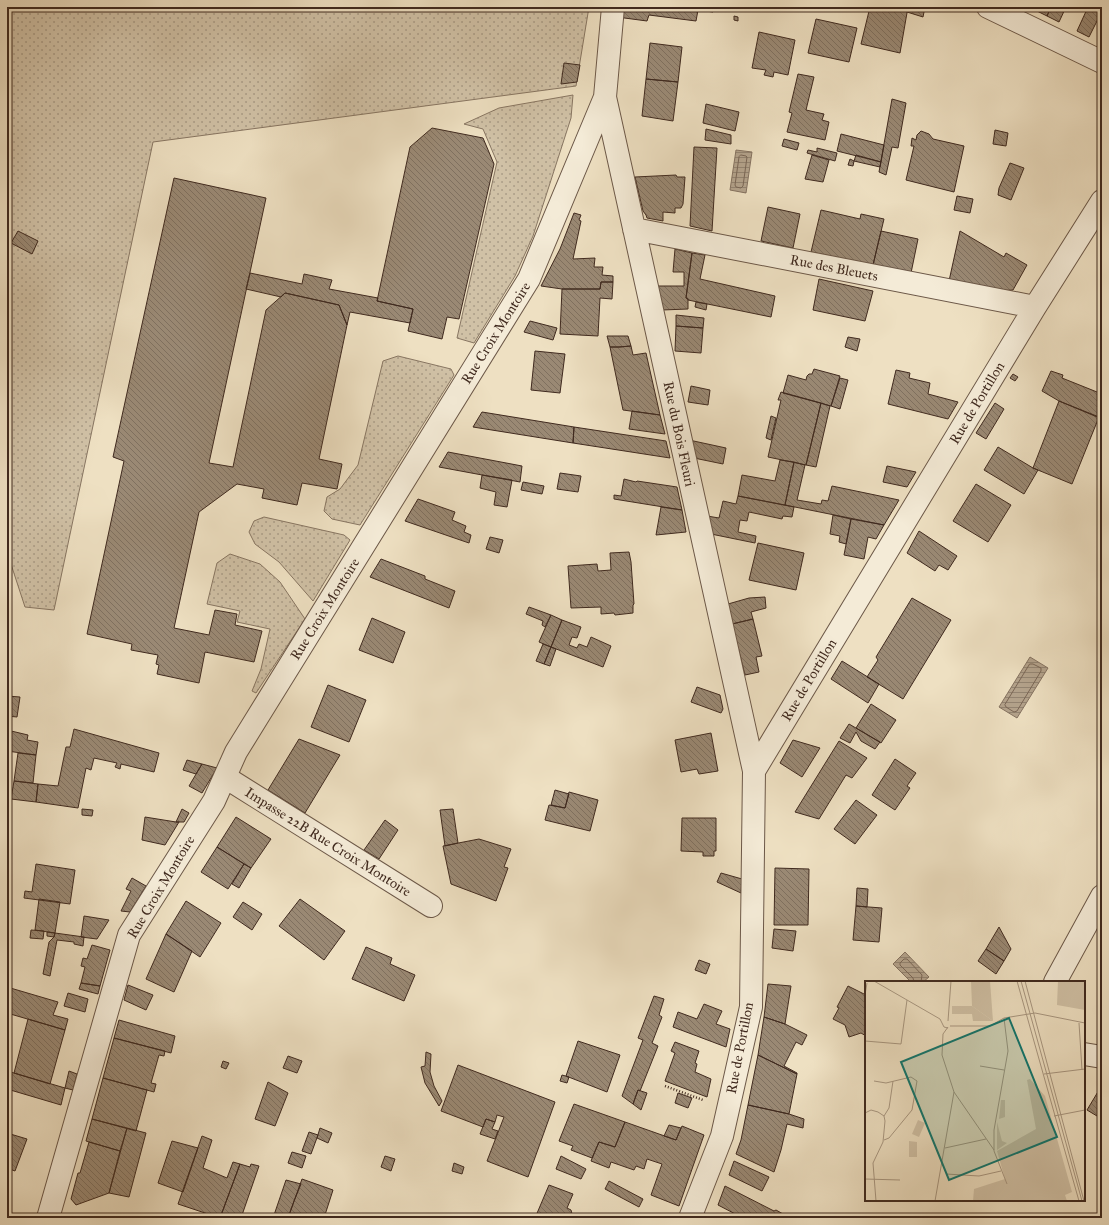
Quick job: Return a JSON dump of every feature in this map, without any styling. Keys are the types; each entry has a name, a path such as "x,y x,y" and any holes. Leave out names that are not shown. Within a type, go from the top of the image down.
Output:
{"street":[{"name":"Rue Croix Montoire","path":"48,1218 129,935 214,801 236,752 529,279 606,97 613,7"},
{"path":"988,7 1102,62"},
{"name":"Rue du Bois Fleuri","path":"606,97 754,771"},
{"name":"Rue de Portillon","path":"690,1218 722,1136 751,1007 754,771 1035,307 1102,201"},
{"name":"Rue des Bleuets","path":"634,229 1035,307"},
{"name":"Impasse 22B Rue Croix Montoire","path":"225,777 431,906"},
{"path":"1056,981 1102,896"},
{"path":"1085,1054 1102,1057"}],"path":[{"path":"665,1086 728,1110"}],"shaded area":[{"path":"7,7 589,7 576,86 153,142 54,610 25,607 7,552"},
{"path":"573,95 571,118 533,236 515,276 474,343 457,338 497,162 483,129 464,124 499,108"},
{"path":"398,356 451,369 454,375 360,525 332,519 324,511 327,497 340,489 358,465 383,361"},
{"path":"264,517 344,535 350,540 313,601 279,562 255,544 249,532 254,521"},
{"path":"230,554 260,564 280,582 305,619 256,693 252,691 261,669 270,629 237,622 240,611 207,604 217,563"}],"water":[{"path":"736,150 752,152 746,193 730,190"},
{"path":"1030,657 1048,668 1017,718 999,707"},
{"path":"905,952 929,977 924,981 910,981 893,964"}],"building":[{"path":"619,7 714,7 713,12 698,10 696,21 649,15 647,21 617,17"},
{"path":"714,7 725,7 725,10 713,9"},
{"path":"870,7 908,7 900,53 861,44"},
{"path":"908,7 925,7 923,17 907,12"},
{"path":"1029,7 1051,7 1047,16"},
{"path":"1051,7 1066,7 1059,22 1047,16"},
{"path":"1088,7 1101,13 1089,37 1077,31"},
{"path":"734,16 738,17 738,21 734,20"},
{"path":"816,19 857,28 849,62 808,53"},
{"path":"759,32 795,40 788,75 774,72 773,77 764,75 766,70 752,68"},
{"path":"650,43 682,47 678,82 646,79"},
{"path":"564,63 580,65 577,82 561,84"},
{"path":"798,74 814,77 806,110 824,114 822,120 829,122 825,140 787,132 792,113 789,112"},
{"path":"646,79 678,82 673,121 642,116"},
{"path":"892,99 906,103 898,148 892,147 886,175 879,172"},
{"path":"706,104 739,112 735,131 703,123"},
{"path":"432,128 483,138 494,164 459,319 447,317 442,339 408,331 413,309 377,301 410,147"},
{"path":"706,129 731,135 731,144 705,140"},
{"path":"995,130 1008,133 1006,146 993,144"},
{"path":"921,131 929,134 933,139 964,146 954,192 906,180 914,146 911,146 912,138 916,140 917,135"},
{"path":"841,134 884,145 881,162 837,151"},
{"path":"784,139 799,143 797,150 782,146"},
{"path":"694,147 717,148 712,231 690,226"},
{"path":"817,148 837,153 835,161 807,153 808,150 817,152"},
{"path":"812,155 829,160 823,182 805,179"},
{"path":"856,155 881,162 880,167 854,161"},
{"path":"850,159 854,161 853,166 848,165"},
{"path":"1010,163 1024,168 1011,200 998,195 999,188"},
{"path":"676,175 677,177 685,177 683,204 681,208 675,208 675,213 663,212 663,221 647,218 643,211 635,177"},
{"path":"174,178 266,198 209,463 233,467 266,310 285,293 339,305 347,325 319,459 342,464 337,489 302,483 297,505 262,498 264,489 237,484 199,512 174,628 209,635 215,610 237,614 235,625 262,631 254,662 205,652 199,683 157,674 159,665 156,664 158,655 131,650 132,644 87,634 124,461 113,457"},
{"path":"957,196 973,199 970,213 954,210"},
{"path":"768,207 800,214 793,248 761,241"},
{"path":"821,210 860,219 861,214 884,219 873,265 811,252"},
{"path":"574,213 581,215 579,220 581,221 573,259 595,258 594,267 603,267 602,275 613,276 613,282 601,282 600,289 562,289 541,286 560,249"},
{"path":"18,231 38,241 32,254 11,243"},
{"path":"881,231 918,239 911,273 873,265"},
{"path":"960,231 1004,257 1006,253 1027,265 1013,290 1000,291 949,281"},
{"path":"675,249 692,253 686,298 688,299 688,309 662,310 658,286 684,286 684,272 673,272"},
{"path":"692,253 705,255 700,279 775,296 771,317 688,300 686,298"},
{"path":"250,273 302,284 304,274 332,280 329,289 378,298 377,301 413,309 410,323 350,312 347,325 339,305 285,293 281,297 246,289"},
{"path":"819,279 873,291 865,321 813,310"},
{"path":"601,282 613,282 612,299 600,298 598,336 560,334 562,289 600,289"},
{"path":"696,302 707,304 706,310 695,307"},
{"path":"676,315 704,318 703,328 676,326"},
{"path":"530,321 557,328 553,340 524,332"},
{"path":"676,326 703,328 701,353 675,351"},
{"path":"607,336 628,336 631,346 610,347"},
{"path":"848,337 860,339 857,351 845,347"},
{"path":"631,346 633,355 646,353 660,415 623,410 610,347"},
{"path":"535,351 565,354 560,393 531,390"},
{"path":"814,369 840,376 831,406 783,393 788,375 806,380 807,376 812,374"},
{"path":"896,370 910,373 909,378 930,383 928,394 958,402 948,419 888,404"},
{"path":"1051,371 1063,375 1062,378 1102,394 1102,419 1059,401 1042,391"},
{"path":"1013,374 1018,377 1015,381 1010,378"},
{"path":"840,378 848,380 840,409 831,406"},
{"path":"691,386 710,390 708,405 688,402"},
{"path":"781,392 821,403 806,465 768,457 781,400 778,400"},
{"path":"1059,401 1099,417 1072,484 1033,468"},
{"path":"821,403 830,406 816,467 806,465"},
{"path":"995,403 1004,409 986,439 976,433"},
{"path":"632,411 660,415 665,434 629,429"},
{"path":"482,412 574,427 573,443 473,427"},
{"path":"771,416 776,418 771,440 766,438"},
{"path":"574,427 666,441 670,458 573,443"},
{"path":"689,440 726,448 723,464 694,458"},
{"path":"998,447 1038,470 1024,494 984,470"},
{"path":"448,452 522,466 520,482 439,467"},
{"path":"780,460 794,462 785,505 738,496 742,475 775,481"},
{"path":"794,462 805,465 797,500 821,504 822,500 828,501 832,486 899,500 884,525 785,505"},
{"path":"887,466 916,472 907,487 883,482"},
{"path":"560,473 581,476 578,492 557,489"},
{"path":"482,475 512,480 507,507 494,505 496,492 480,488"},
{"path":"624,479 677,487 682,510 614,499 614,495 621,496"},
{"path":"523,482 544,486 542,494 521,490"},
{"path":"976,484 1011,505 988,542 953,521"},
{"path":"738,496 794,507 792,517 783,516 782,519 749,512 747,521 740,520 738,532 756,536 755,543 711,534 707,516 719,518 723,501 736,504"},
{"path":"418,499 455,512 452,520 466,526 464,532 471,535 469,543 405,521"},
{"path":"661,507 682,510 686,532 656,535"},
{"path":"833,515 851,519 846,544 839,542 840,536 830,534"},
{"path":"851,519 884,525 876,539 868,537 864,559 844,555"},
{"path":"919,531 957,556 948,570 939,565 935,571 907,553"},
{"path":"490,537 503,540 499,553 486,549"},
{"path":"758,543 804,553 796,590 749,580"},
{"path":"629,552 634,604 633,613 615,615 614,613 601,614 601,607 571,608 568,566 597,564 598,571 611,570 610,553"},
{"path":"381,559 425,576 425,579 455,591 449,608 370,577"},
{"path":"765,597 766,608 751,612 753,619 732,624 728,604 749,598"},
{"path":"912,598 951,620 903,699 867,677 878,660 876,657"},
{"path":"529,607 551,615 545,627 542,625 543,621 526,614"},
{"path":"551,615 562,620 551,647 539,642"},
{"path":"372,618 405,632 393,663 359,650"},
{"path":"753,619 762,656 756,657 759,672 745,675 732,624"},
{"path":"562,620 581,627 577,638 572,637 569,645 577,648 579,644 587,647 591,637 611,646 603,667 551,647"},
{"path":"543,644 551,647 544,664 536,661"},
{"path":"551,647 556,649 550,666 544,664"},
{"path":"842,661 879,684 868,703 831,679"},
{"path":"328,685 366,700 349,742 311,727"},
{"path":"697,687 720,695 723,709 721,713 691,702"},
{"path":"7,696 20,697 17,717 7,716"},
{"path":"871,704 896,720 881,743 856,728"},
{"path":"849,724 880,742 875,749 861,741 856,732 850,743 840,738"},
{"path":"74,729 159,753 154,772 121,764 120,769 115,767 117,763 94,758 91,770 86,768 78,808 36,802 38,784 58,786 66,747 70,747"},
{"path":"7,730 28,735 27,740 38,742 36,755 7,751"},
{"path":"711,733 718,771 699,774 697,769 681,772 675,740"},
{"path":"299,739 340,755 305,813 268,790"},
{"path":"793,740 820,748 802,777 780,763"},
{"path":"839,741 867,758 852,778 846,775 819,819 795,812"},
{"path":"18,753 36,755 33,783 14,781"},
{"path":"895,759 916,773 907,786 910,788 895,810 872,795"},
{"path":"187,760 202,764 196,774 183,770"},
{"path":"202,764 217,768 202,793 189,786"},
{"path":"14,781 38,784 36,802 11,799"},
{"path":"555,790 569,794 565,808 551,805"},
{"path":"569,792 598,800 590,831 545,820 549,805 565,808"},
{"path":"856,800 877,815 855,844 834,829"},
{"path":"82,809 93,810 92,816 82,815"},
{"path":"182,809 189,813 184,822 176,822"},
{"path":"453,809 458,843 445,846 440,810"},
{"path":"145,817 179,822 165,845 142,840"},
{"path":"236,817 271,839 251,868 217,847"},
{"path":"682,818 716,818 716,851 714,851 714,856 703,856 703,852 681,851"},
{"path":"385,820 398,830 379,859 364,850"},
{"path":"479,839 511,849 504,867 508,868 496,901 451,884 443,846"},
{"path":"217,847 244,864 228,889 201,872"},
{"path":"36,864 75,870 70,904 24,898 25,891 32,892"},
{"path":"244,864 251,868 239,888 232,884"},
{"path":"775,868 809,869 808,925 774,925"},
{"path":"721,873 742,879 741,893 717,882"},
{"path":"132,878 146,886 130,912 121,911 131,891 126,889"},
{"path":"857,888 868,889 867,907 856,906"},
{"path":"39,899 60,902 55,933 35,930"},
{"path":"300,899 345,931 324,960 279,926"},
{"path":"186,901 221,923 200,957 166,934"},
{"path":"243,902 262,914 252,930 233,917"},
{"path":"856,906 882,908 879,942 853,940"},
{"path":"84,916 109,920 97,939 81,937"},
{"path":"999,927 1011,949 1004,961 986,949"},
{"path":"774,929 796,931 793,951 772,948"},
{"path":"31,930 44,931 43,939 30,938"},
{"path":"47,932 55,933 54,937 47,936"},
{"path":"55,933 84,937 83,946 74,944 74,942 57,940 50,976 43,974 49,942 54,937"},
{"path":"166,934 192,951 174,992 146,979"},
{"path":"92,945 110,950 100,986 81,983 85,967 81,966 83,958 87,959"},
{"path":"366,947 392,958 390,964 415,975 404,1001 352,979"},
{"path":"986,949 1004,961 996,974 978,961"},
{"path":"699,960 710,964 706,974 695,970"},
{"path":"81,983 100,986 98,994 79,989"},
{"path":"768,984 791,986 785,1024 764,1017"},
{"path":"128,985 153,995 146,1010 124,1000"},
{"path":"848,986 865,994 865,1035 861,1033 849,1037 845,1025 833,1019 839,1008 837,1007"},
{"path":"7,987 58,1002 53,1015 68,1019 65,1030 7,1013"},
{"path":"68,993 88,999 85,1012 64,1006"},
{"path":"654,996 664,999 659,1015 662,1017 652,1043 658,1046 640,1091 638,1090 633,1104 622,1096 643,1040 638,1038"},
{"path":"704,1004 722,1011 716,1024 730,1029 726,1047 673,1027 678,1012 697,1019"},
{"path":"764,1017 785,1024 807,1035 802,1045 796,1042 784,1066 797,1074 758,1055"},
{"path":"28,1019 65,1030 50,1084 14,1073"},
{"path":"119,1020 175,1036 171,1053 114,1038"},
{"path":"114,1038 165,1051 164,1056 159,1055 151,1083 156,1084 154,1092 103,1078"},
{"path":"578,1041 620,1055 607,1092 566,1076"},
{"path":"675,1042 699,1051 695,1063 697,1064 695,1072 711,1079 707,1097 665,1081 675,1053 671,1051"},
{"path":"426,1052 431,1054 430,1072 434,1086 442,1101 439,1106 425,1083 421,1067 425,1066"},
{"path":"758,1055 797,1074 789,1114 748,1105"},
{"path":"288,1056 302,1061 297,1073 283,1068"},
{"path":"223,1061 229,1063 226,1069 221,1067"},
{"path":"458,1065 555,1102 528,1177 487,1161 504,1117 497,1115 495,1122 486,1119 483,1127 441,1111"},
{"path":"7,1071 65,1088 61,1105 7,1089"},
{"path":"69,1071 77,1074 73,1090 65,1088"},
{"path":"562,1075 569,1077 567,1083 560,1081"},
{"path":"103,1078 147,1090 136,1131 92,1119"},
{"path":"268,1082 288,1093 275,1126 255,1119"},
{"path":"1102,1085 1102,1119 1087,1110"},
{"path":"638,1090 647,1093 641,1110 633,1104"},
{"path":"678,1093 692,1098 688,1108 675,1103"},
{"path":"574,1104 625,1122 615,1147 599,1142 592,1158 571,1150 573,1146 559,1141"},
{"path":"748,1105 789,1114 804,1119 803,1128 787,1124 774,1172 736,1154 741,1140"},
{"path":"92,1119 127,1128 120,1151 86,1141"},
{"path":"486,1119 495,1122 492,1129 498,1131 495,1139 480,1134"},
{"path":"625,1122 676,1140 682,1126 704,1135 679,1206 651,1195 662,1164 647,1159 644,1169 636,1166 634,1170 611,1162 609,1168 591,1161 599,1142 615,1147"},
{"path":"669,1125 681,1128 676,1140 664,1136"},
{"path":"127,1128 146,1133 129,1197 109,1193"},
{"path":"320,1128 332,1133 328,1143 317,1138"},
{"path":"309,1132 318,1135 311,1154 302,1151"},
{"path":"7,1133 27,1139 15,1171 7,1168"},
{"path":"202,1136 212,1140 203,1168 227,1178 233,1162 240,1164 220,1218 178,1204"},
{"path":"172,1141 198,1148 183,1192 158,1183"},
{"path":"89,1142 120,1151 109,1193 76,1205 71,1199"},
{"path":"292,1152 306,1156 302,1168 288,1163"},
{"path":"385,1156 395,1159 391,1171 381,1167"},
{"path":"561,1156 586,1169 581,1179 556,1169"},
{"path":"734,1161 769,1177 762,1191 729,1175"},
{"path":"454,1163 464,1167 462,1174 452,1171"},
{"path":"240,1164 250,1167 251,1164 259,1166 241,1218 220,1218"},
{"path":"302,1179 333,1190 324,1218 288,1218"},
{"path":"286,1180 301,1184 288,1218 273,1218"},
{"path":"609,1181 643,1199 639,1207 605,1189"},
{"path":"549,1185 573,1194 567,1208 571,1210 571,1218 535,1218"},
{"path":"725,1186 774,1211 776,1210 783,1214 786,1218 743,1218 718,1205"},
{"path":"364,1215 372,1218 362,1218"}]}
